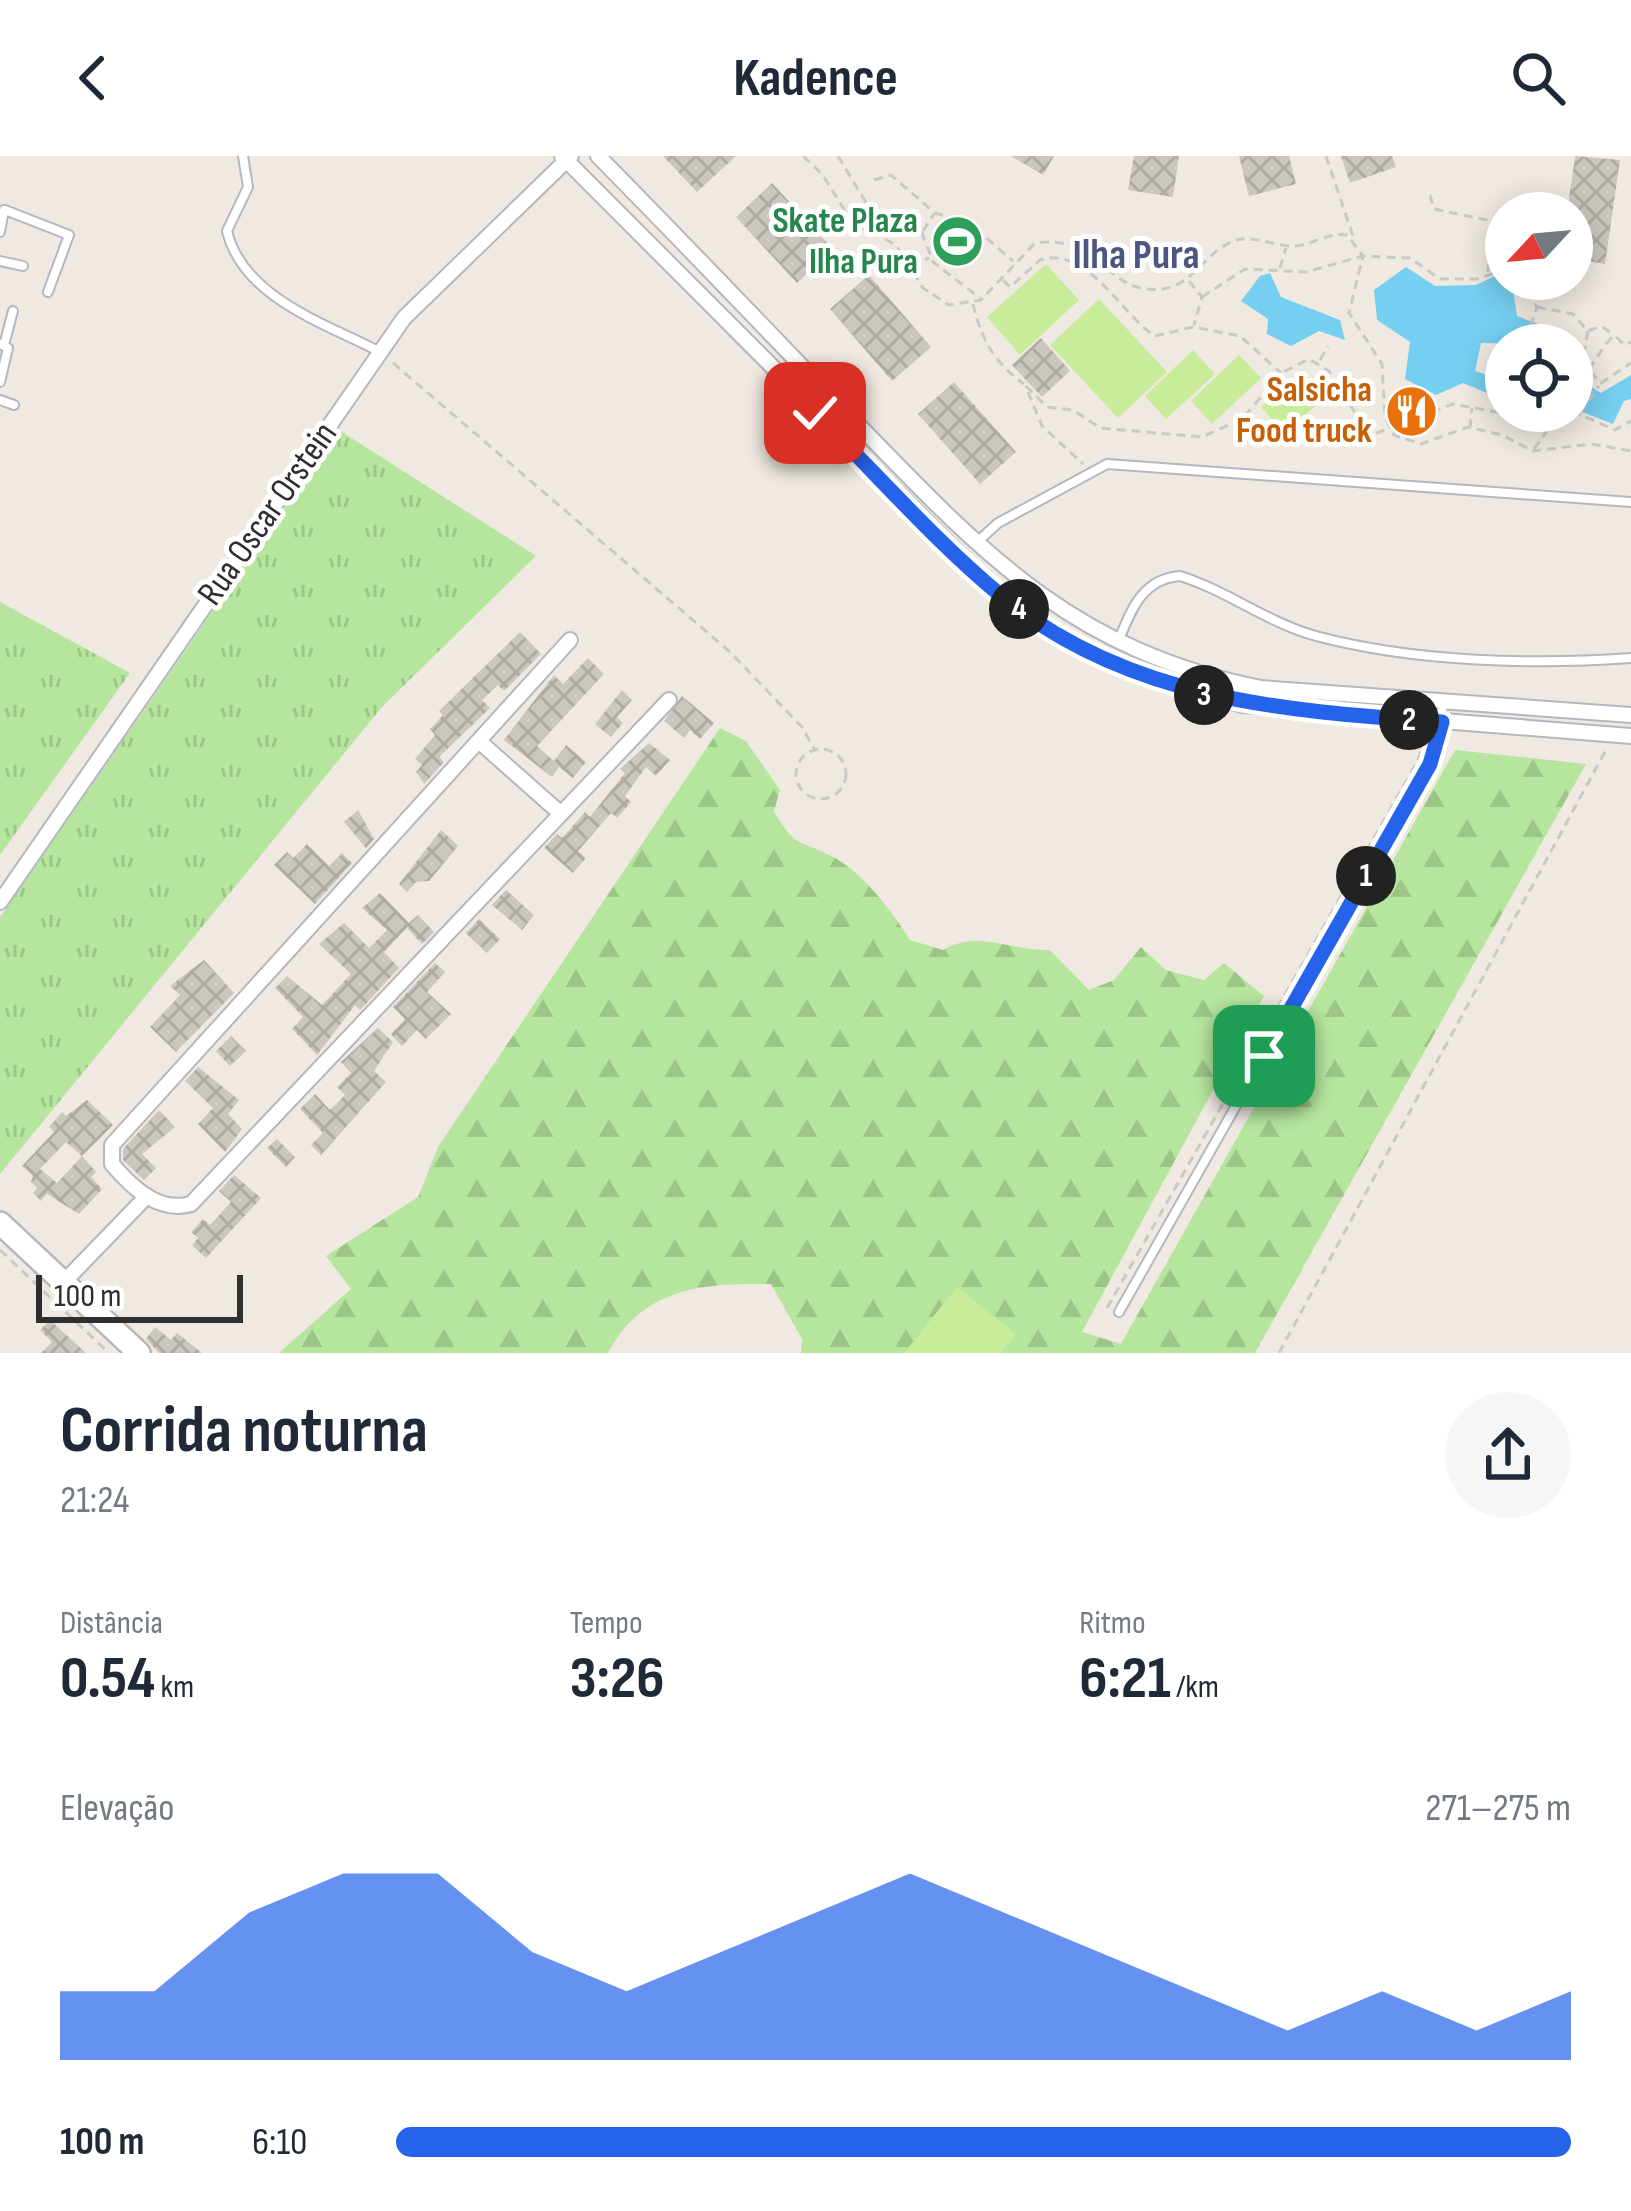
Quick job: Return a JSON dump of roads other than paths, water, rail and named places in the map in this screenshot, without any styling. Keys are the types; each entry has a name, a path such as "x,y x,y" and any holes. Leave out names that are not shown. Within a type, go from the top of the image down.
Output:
{"main road":[{"path":"0,1223 139,1353"}],"street":[{"path":"598,156 975,544 1061,612 1118,644 1262,688 1631,715"},
{"name":"Rua Oscar Orstein","path":"0,902 380,352 429,289 566,157"},
{"path":"566,157 998,593 1062,638 1132,673 1243,705 1631,736"},
{"path":"863,460 875,459 879,446"},
{"path":"884,482 889,468 901,468"},
{"path":"570,640 112,1145 112,1164 147,1196 171,1207 191,1204 669,700"},
{"path":"481,743 560,813"},
{"path":"62,1284 147,1196"}],"lane":[{"path":"243,156 248,187 227,231 242,268 299,310 380,352"},
{"path":"0,232 2,210 69,235 48,292"},
{"path":"0,261 23,266"},
{"path":"0,382 8,352 2,344 13,310"},
{"path":"0,400 14,405"},
{"path":"975,544 998,524 1088,470 1140,464 1631,502"},
{"path":"1118,644 1144,591 1165,577 1180,576 1315,636 1458,655 1631,658"},
{"path":"1119,1312 1430,764 1444,702"}],"water":[{"path":"1406,267 1435,286 1485,281 1485,300 1514,300 1517,316 1538,324 1485,324 1485,343 1481,343 1475,371 1485,374 1485,392 1463,383 1436,395 1405,379 1410,342 1377,320 1374,290"},
{"path":"1270,273 1281,297 1340,320 1345,340 1319,331 1291,346 1267,334 1268,319 1241,301 1260,276"},
{"path":"1631,375 1631,399 1624,401 1613,424 1593,416 1593,388 1601,393"}],"place":[{"name":"Skate Plaza Ilha Pura","path":"957,242"},
{"name":"Salsicha Food truck","path":"1411,411"}],"district":[{"name":"Ilha Pura","path":"1136,255"}]}
